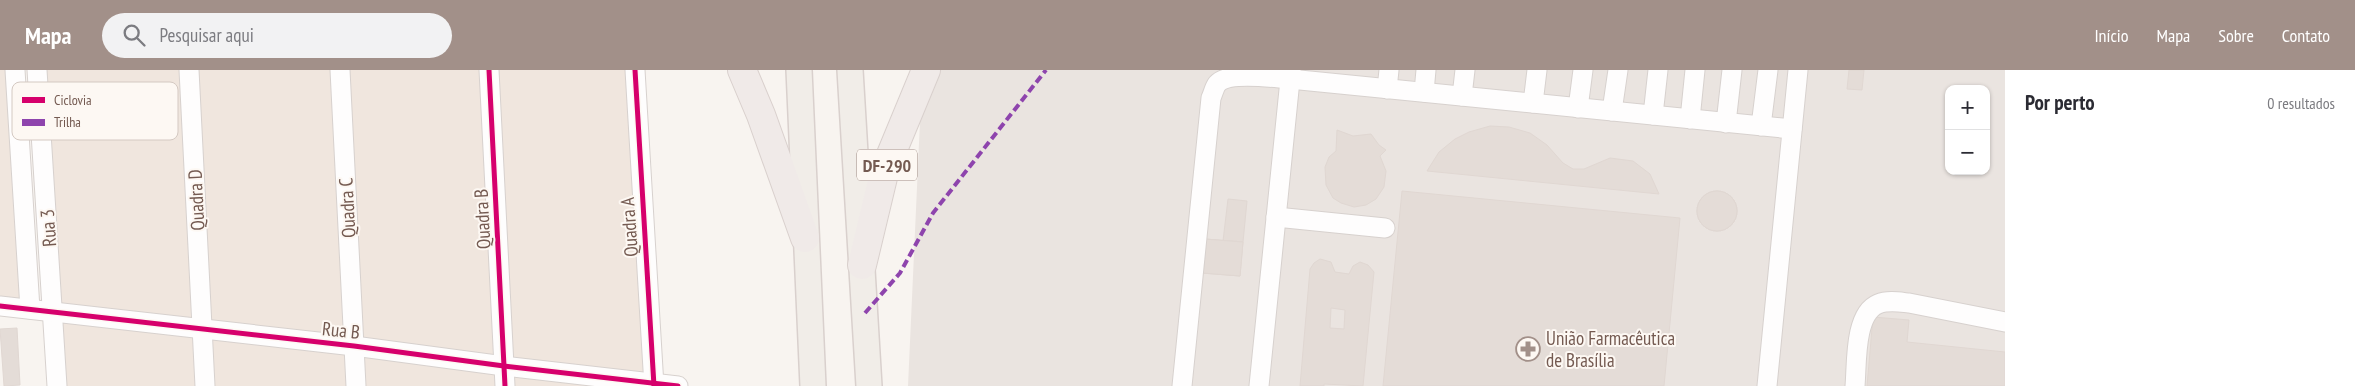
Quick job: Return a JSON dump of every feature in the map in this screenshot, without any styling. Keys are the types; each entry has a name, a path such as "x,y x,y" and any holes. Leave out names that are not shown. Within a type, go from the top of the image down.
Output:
{"highway":[{"path":"742,70 761,115 805,238"},
{"name":"DF-290","path":"862,265 885,169 926,70"}],"main road":[{"path":"798,70 813,386"},
{"name":"DF-290","path":"850,70 868,386"}],"street":[{"name":"Quadra D","path":"189,70 205,386"},
{"name":"Quadra C","path":"340,70 356,386"},
{"name":"Quadra B","path":"489,70 505,386"},
{"name":"Quadra A","path":"635,70 654,384"},
{"path":"1424,92 1426,70"},
{"path":"1462,96 1465,70"},
{"path":"1533,103 1536,70"},
{"path":"1578,108 1582,70"},
{"path":"1612,111 1618,70"},
{"path":"1653,116 1658,70"},
{"path":"1690,119 1695,70"},
{"path":"1726,123 1732,70"},
{"path":"1762,126 1768,70"},
{"path":"1767,386 1798,70"},
{"path":"1182,386 1211,98 1217,84 1225,78 1290,74 1388,79 1424,92 1792,130"},
{"path":"1259,386 1290,74"},
{"name":"Rua 3","path":"19,140 30,310"},
{"name":"Rua 3","path":"42,140 57,386"},
{"path":"1276,217 1385,228"},
{"path":"1855,386 1860,328 1867,311 1878,304 1893,301 1909,303 2005,322"},
{"name":"Rua B","path":"0,306 354,346 678,386"}],"shaded area":[{"path":"0,70 12,70 12,140 16,140 25,303 0,300"},
{"path":"45,70 184,70 197,324 57,308 49,140 178,140 178,82 46,82"},
{"path":"193,70 335,70 349,341 206,327"},
{"path":"344,70 484,70 499,360 358,342"},
{"path":"496,70 631,70 650,376 510,359"},
{"path":"930,70 2005,70 2005,386 908,386 922,77"},
{"path":"59,318 198,335 201,386 63,386"},
{"path":"209,335 349,350 350,386 211,386"},
{"path":"360,353 499,371 500,386 362,386"},
{"path":"510,374 627,386 510,386"}],"building":[{"path":"1849,70 1864,70 1862,90 1847,89"},
{"path":"1490,126 1509,127 1530,133 1547,145 1563,163 1573,169 1584,169 1610,158 1633,161 1650,174 1659,194 1427,171 1439,152 1455,139 1469,132"},
{"path":"1337,130 1353,136 1371,134 1379,145 1386,150 1380,156 1386,171 1384,187 1376,199 1366,205 1354,207 1341,203 1333,198 1326,185 1325,167 1329,157 1336,151"},
{"path":"1402,191 1680,218 1664,386 1383,386"},
{"path":"1717,191 1731,197 1737,211 1731,225 1717,231 1703,225 1697,211 1703,197"},
{"path":"1717,191 1731,197 1737,211 1731,225 1717,231 1703,225 1697,211 1703,197"},
{"path":"1228,199 1247,201 1243,242 1223,241"},
{"path":"1205,239 1243,242 1240,276 1202,273"},
{"path":"1205,239 1243,242 1240,276 1202,273"},
{"path":"1320,259 1331,262 1335,272 1349,274 1353,266 1360,262 1368,265 1374,272 1363,386 1324,384 1324,386 1300,386 1310,269","holes":["1331,308 1345,310 1344,329 1330,328"]},
{"path":"1873,317 1909,320 1907,342 2005,352 2005,386 1867,386"},
{"path":"17,328 20,385 4,386 0,329"}],"marked path":[{"path":"865,313 900,273 933,213 1046,70"}],"cycle path":[{"path":"489,70 505,386"},
{"path":"635,70 654,386"},
{"path":"0,306 354,346 678,386"}],"place":[{"name":"União Farmacêutica de Brasília","path":"1528,349"}]}
